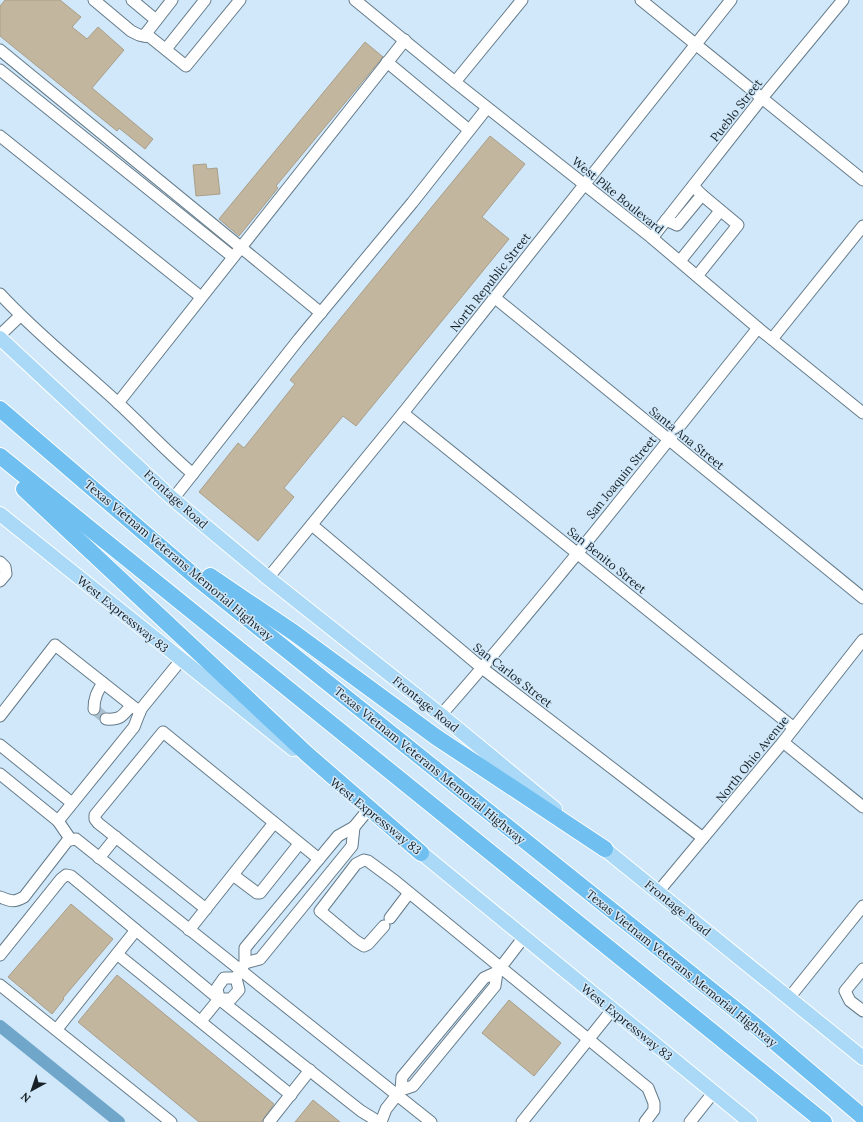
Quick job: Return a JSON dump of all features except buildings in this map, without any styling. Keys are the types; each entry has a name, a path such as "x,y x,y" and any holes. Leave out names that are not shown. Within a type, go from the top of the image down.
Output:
{"highway":[{"name":"Texas Vietnam Veterans Memorial Highway","path":"0,409 198,579 751,1022 863,1117"},
{"path":"0,456 824,1122"},
{"path":"0,466 308,755 421,853"},
{"path":"141,530 293,632 436,737 605,850"}],"main road":[{"name":"Frontage Road","path":"0,338 173,499 268,578 441,715 605,850 863,1058"},
{"name":"West Expressway 83","path":"0,514 368,810 750,1122"}],"street":[{"path":"94,0 132,31 139,35 150,37 186,66 240,0"},
{"path":"132,0 156,20"},
{"path":"144,36 172,0"},
{"path":"166,49 205,0"},
{"name":"West Pike Boulevard","path":"355,0 487,108 652,238 758,328 863,413"},
{"path":"455,82 522,0"},
{"path":"641,0 863,180"},
{"name":"North Republic Street","path":"268,578 403,413 731,0"},
{"name":"Pueblo Street","path":"652,238 762,98 843,0"},
{"path":"118,403 405,40"},
{"path":"0,50 321,313"},
{"path":"387,62 469,130"},
{"path":"0,70 233,257"},
{"path":"173,499 487,108"},
{"path":"0,136 201,297"},
{"path":"130,174 138,163"},
{"path":"693,186 702,196 738,226 697,276"},
{"path":"666,220 677,225 702,196"},
{"path":"680,261 720,211"},
{"path":"772,339 863,226"},
{"path":"0,294 20,316 118,403 174,458 193,474"},
{"name":"Santa Ana Street","path":"494,297 863,598"},
{"path":"0,334 20,316"},
{"name":"San Joaquin Street","path":"441,715 578,552 758,328"},
{"name":"San Benito Street","path":"403,413 578,552 794,728"},
{"name":"San Carlos Street","path":"312,525 482,668 703,838"},
{"path":"0,562 6,566 6,574 0,581"},
{"name":"North Ohio Avenue","path":"658,892 783,742 863,640"},
{"path":"0,716 55,646 136,709"},
{"path":"106,719 115,720 136,709 141,709 181,660"},
{"path":"94,709 96,694 103,683"},
{"path":"58,821 134,727 136,709"},
{"path":"206,909 94,819 95,815 163,732 319,859"},
{"path":"783,742 863,807"},
{"path":"0,745 72,803"},
{"path":"0,774 58,821 71,840"},
{"path":"219,999 231,999 239,990 240,971 245,948 338,836 354,827 368,810"},
{"path":"189,930 274,823"},
{"path":"201,1021 219,999 217,988 224,978 240,971 260,959 352,846 354,827"},
{"path":"99,858 116,837"},
{"path":"0,897 11,901 17,901 24,897 68,840 76,839 240,971 399,1092 431,1122"},
{"path":"233,875 257,893 260,893 300,844"},
{"path":"320,911 356,864 364,860 368,860 499,970 648,1088 654,1103 654,1110 645,1122"},
{"path":"0,955 54,888 66,875 70,876 219,999 361,1111 380,1122 386,1109 399,1092 402,1077 484,978 499,970 524,937"},
{"path":"40,876 54,888"},
{"path":"293,890 364,946 368,944 387,922 409,893"},
{"path":"789,998 863,906"},
{"path":"57,1030 136,930"},
{"path":"117,954 291,1095"},
{"path":"863,969 845,991 850,1000 863,1011"},
{"path":"0,985 171,1122"},
{"path":"522,1122 612,1010"},
{"path":"269,1122 310,1070"},
{"path":"690,1122 713,1093"}],"waterway":[{"path":"0,1026 119,1122"}],"tunnel":[{"path":"94,709 106,719"}]}
